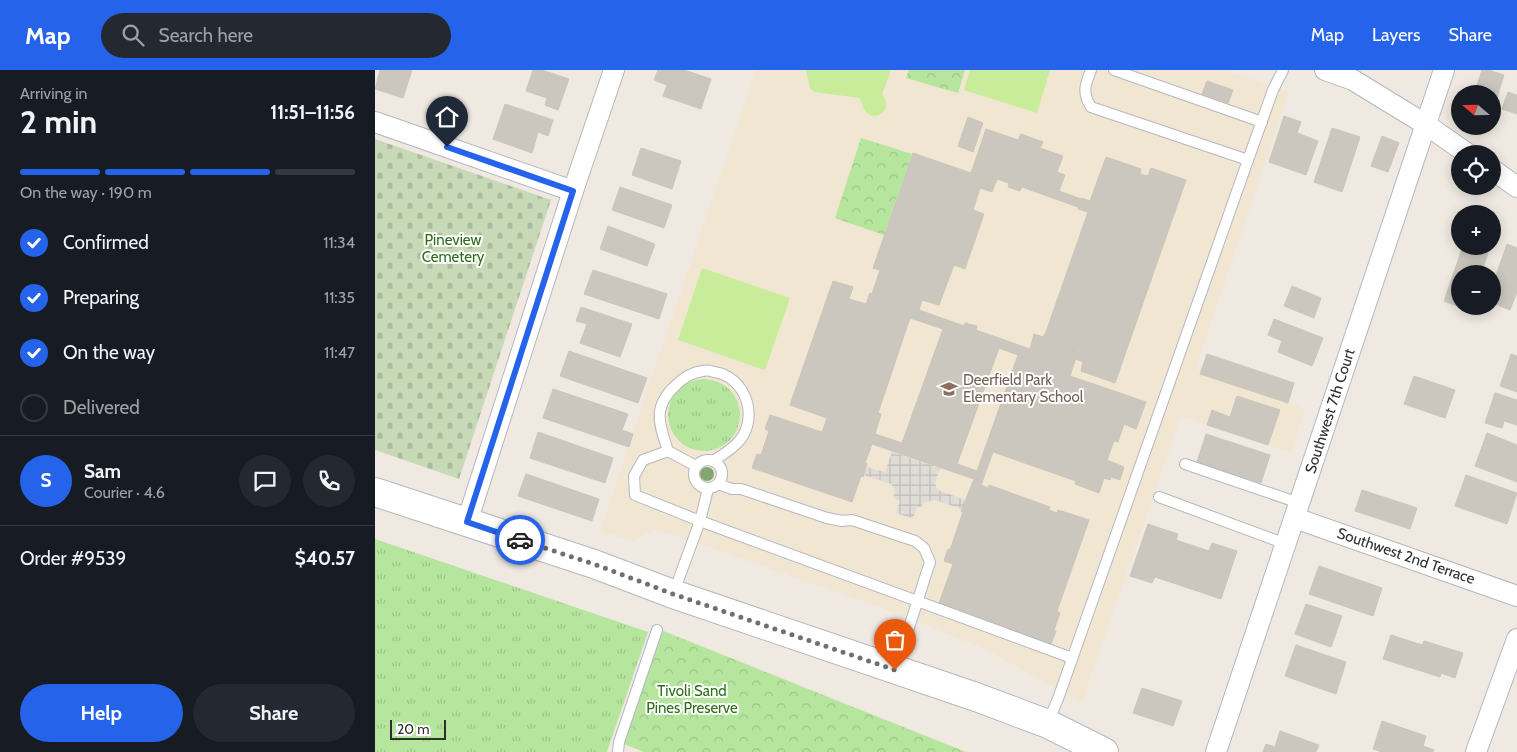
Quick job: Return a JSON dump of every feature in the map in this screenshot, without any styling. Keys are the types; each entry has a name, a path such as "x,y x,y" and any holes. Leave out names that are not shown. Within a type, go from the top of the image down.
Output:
{"street":[{"path":"467,522 573,191 614,70"},
{"path":"1325,70 1353,80 1425,124 1455,145"},
{"name":"Southwest 7th Court","path":"1216,752 1444,70"},
{"path":"375,122 573,191"},
{"path":"1501,176 1517,187"},
{"path":"375,492 594,564 673,594 1048,724 1104,752"},
{"name":"Southwest 2nd Terrace","path":"1297,510 1517,596"},
{"path":"1476,752 1517,639"}],"lane":[{"path":"1091,70 1085,83 1085,97 1091,107 1248,160"},
{"path":"1114,70 1262,122"},
{"path":"1048,724 1273,90 1283,70"},
{"path":"696,466 668,450 661,429 659,414 667,394 684,378 703,370 720,373 734,381 745,394 749,411 749,424 741,440 729,451 713,461 703,460 696,466 693,474 696,483 703,488 712,488 718,484 722,477 720,468 713,461"},
{"path":"668,450 643,460 634,476 635,495 700,521 1072,658"},
{"path":"1185,464 1297,510"},
{"path":"718,484 732,489 741,489 827,518 841,521 852,520 915,541 924,548 930,562 919,601 895,670"},
{"path":"673,594 700,521 708,488"},
{"path":"1159,497 1285,544"},
{"path":"618,752 619,742 657,630"}],"shaded area":[{"name":"Deerfield Park Elementary School","path":"756,70 1225,70 1289,92 1196,368 1305,409 1291,453 1181,416 1082,702 985,649 904,616 692,541 654,530 633,541 600,531"},
{"path":"892,452 940,468 935,484 938,490 965,500 962,509 935,500 923,503 921,507 917,507 913,519 896,513 900,501 893,498 895,490 891,484 864,475 867,467 885,472"}],"green space":[{"path":"806,70 891,70 882,94 886,106 881,114 873,116 864,109 860,98 814,92 810,88"},
{"path":"909,70 965,70 958,93 906,78"},
{"path":"970,70 1050,70 1037,113 964,90"},
{"path":"861,138 912,154 884,235 835,218"},
{"name":"Pineview Cemetery","path":"375,139 551,200 459,479 375,450"},
{"path":"702,268 790,298 765,370 678,340"},
{"path":"704,379 724,385 734,395 740,415 734,435 724,445 704,451 684,445 674,435 668,415 674,395 684,385"},
{"path":"375,539 648,632 607,752 375,752"},
{"name":"Tivoli Sand Pines Preserve","path":"661,630 966,752 644,752 621,743 627,721 636,710 634,704"}],"building":[{"path":"380,70 412,70 403,98 375,89"},
{"path":"533,70 542,70 569,79 558,110 545,105 547,98 526,91"},
{"path":"658,70 684,70 711,79 701,109 663,96 667,85 654,80"},
{"path":"1482,70 1504,75 1501,85 1477,85"},
{"path":"1207,81 1233,90 1228,103 1202,94"},
{"path":"1508,92 1517,95 1517,114 1502,109"},
{"path":"505,104 553,120 548,136 538,132 532,153 493,139"},
{"path":"1284,116 1301,122 1297,133 1318,141 1306,175 1269,162"},
{"path":"968,117 983,123 973,152 958,146"},
{"path":"1332,128 1360,137 1342,192 1314,182"},
{"path":"986,129 1018,140 1021,134 1043,142 1040,148 1063,156 1057,172 1065,175 1059,191 1081,199 1090,201 1106,157 1141,169 1140,174 1148,176 1151,168 1186,180 1115,383 1081,371 1083,362 1076,359 1080,349 1084,350 1079,348 1070,376 1146,402 1136,429 1124,424 1118,442 1114,441 1107,460 1124,467 1120,480 1111,477 1110,480 1104,478 1099,493 1075,484 1076,481 993,452 981,485 988,488 989,485 1050,507 1049,510 1057,513 1058,510 1089,520 1057,611 1060,613 1051,644 938,606 953,564 944,561 948,549 950,550 963,512 961,511 974,479 872,444 865,463 867,464 863,477 861,476 852,502 752,468 757,454 761,455 769,431 765,429 770,415 822,432 827,418 790,405 833,281 853,287 849,299 866,304 870,293 872,294 880,270 873,268 913,153 971,173","holes":["997,179 1009,183 1008,187 1020,191 1022,187 1088,212 1043,337 1034,334 1030,349 976,330 977,326 965,323 964,326 919,310 922,300 939,305 954,265 965,269 984,214 973,210 980,188 992,192","910,318 943,329 902,443 875,434 881,414 878,413","999,348 1018,355 977,471 957,464"]},
{"path":"1382,136 1399,143 1388,172 1371,166"},
{"path":"641,148 681,161 672,189 632,175"},
{"path":"620,187 672,205 664,228 612,210"},
{"path":"608,226 655,244 647,266 600,249"},
{"path":"1507,244 1517,248 1517,292 1510,310 1501,306 1500,265"},
{"path":"1460,255 1487,255 1484,265 1456,265"},
{"path":"593,270 667,294 659,319 584,294"},
{"path":"1451,281 1451,304 1444,301"},
{"path":"1292,286 1321,298 1314,318 1284,306"},
{"path":"581,307 632,324 620,357 580,343 587,324 576,321"},
{"path":"1274,319 1323,338 1312,366 1278,352 1282,341 1268,335"},
{"path":"569,351 647,378 638,403 560,376"},
{"path":"1207,354 1294,383 1288,403 1200,374"},
{"path":"1511,354 1517,356 1517,392 1500,386"},
{"path":"1414,376 1455,390 1445,418 1404,404"},
{"path":"553,389 628,414 622,430 633,434 629,447 543,418"},
{"path":"1495,393 1517,400 1517,425 1504,421 1502,428 1485,423"},
{"path":"1237,396 1280,410 1268,445 1207,425 1212,410 1230,417"},
{"path":"538,432 613,458 605,483 530,458"},
{"path":"1487,433 1517,445 1517,482 1475,466"},
{"path":"1206,434 1270,455 1261,483 1197,462"},
{"path":"526,474 599,499 592,521 518,496"},
{"path":"1466,475 1517,493 1507,524 1455,506"},
{"path":"1362,490 1417,508 1410,529 1355,511"},
{"path":"1148,524 1178,534 1176,540 1209,551 1212,543 1237,551 1221,599 1155,577 1152,583 1130,576"},
{"path":"1319,566 1382,588 1373,616 1309,594"},
{"path":"1306,604 1342,616 1331,647 1295,634"},
{"path":"1391,635 1422,645 1424,641 1463,653 1455,678 1441,673 1440,677 1383,659"},
{"path":"1296,645 1346,662 1336,694 1285,676"},
{"path":"1142,688 1182,701 1173,726 1133,713"},
{"path":"1382,721 1426,736 1423,746 1434,750 1433,752 1382,752 1373,749"},
{"path":"1280,731 1319,745 1316,752 1263,752 1266,744 1275,747"}],"way so far":[{"path":"520,540 594,564 673,594 895,670"}],"place":[{"name":"Deerfield Park Elementary School","path":"949,389"}],"route":[{"path":"447,147 573,191 467,522 520,540"}]}
